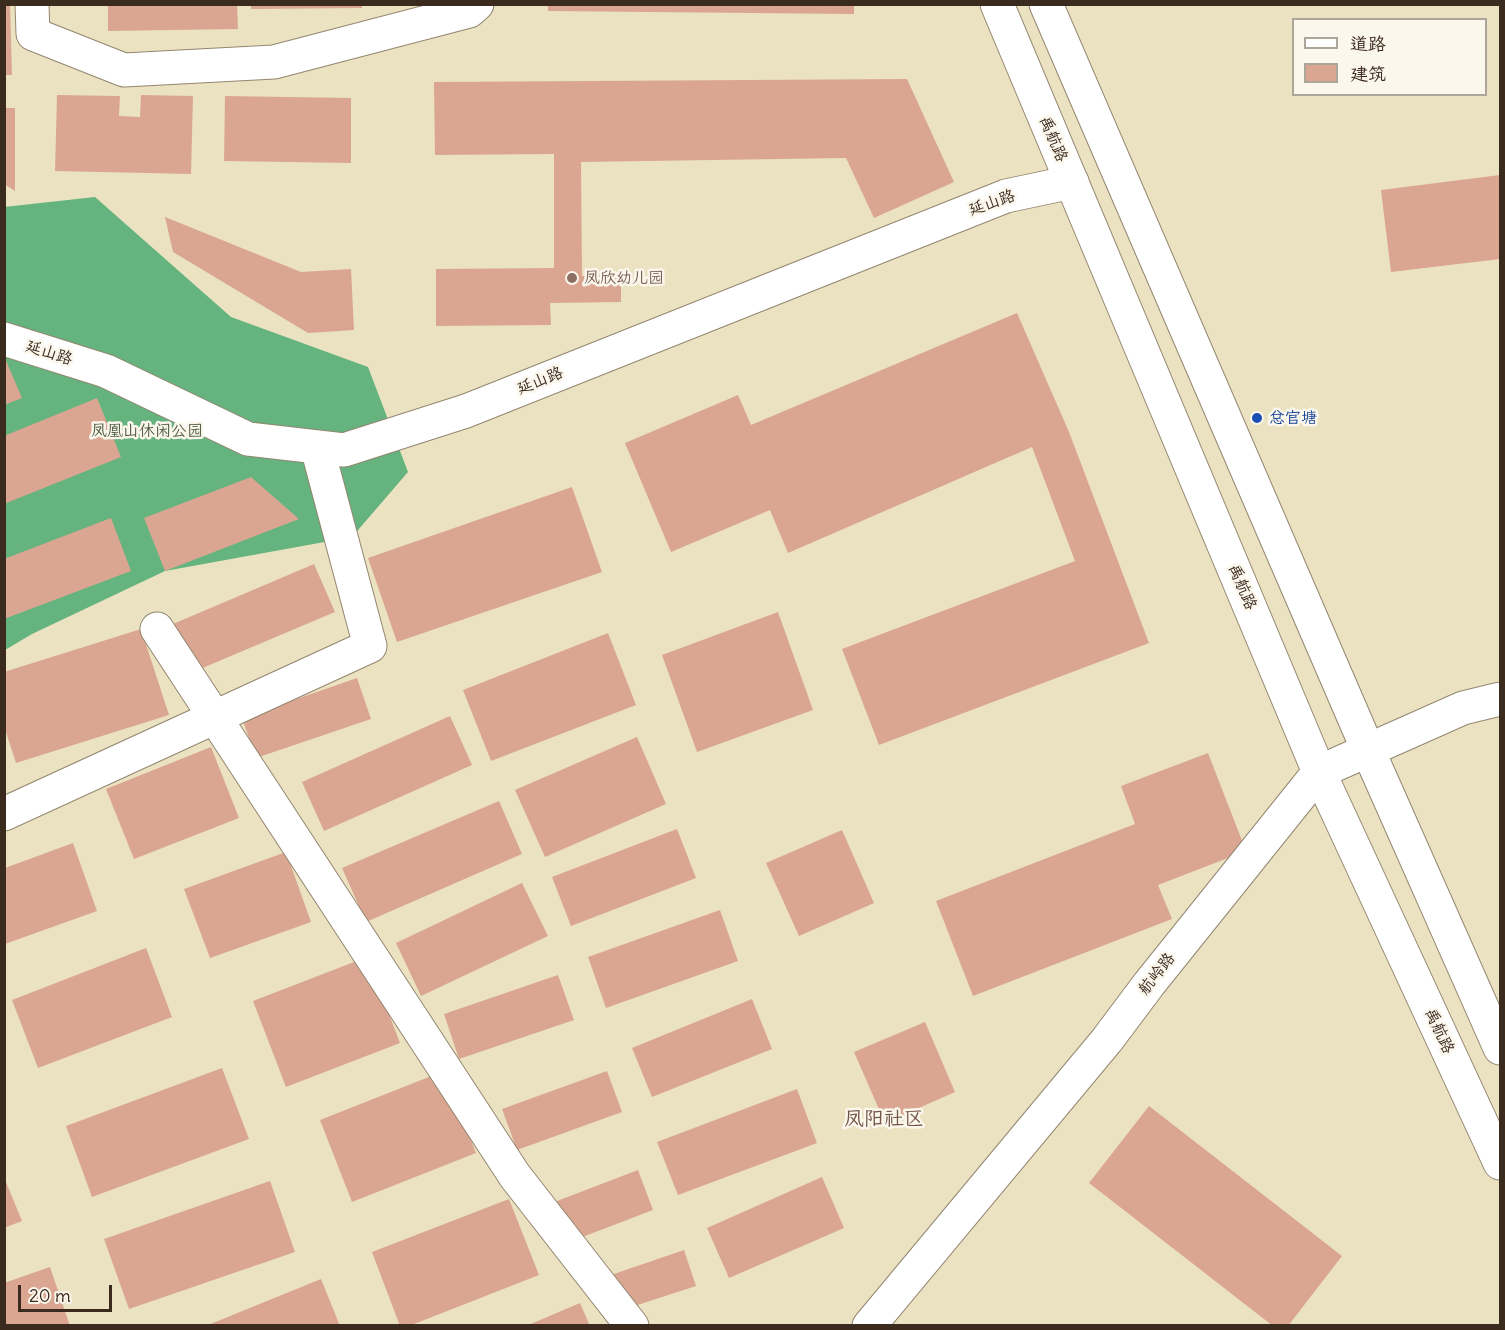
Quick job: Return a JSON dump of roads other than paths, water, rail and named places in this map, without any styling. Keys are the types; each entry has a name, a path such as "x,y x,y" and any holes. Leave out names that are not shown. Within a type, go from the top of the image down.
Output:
{"street":[{"path":"32,4 33,34 124,70 274,62 469,11 477,4"},
{"name":"禹航路","path":"997,4 1319,772 1500,1163"},
{"path":"1046,4 1368,750 1500,1048"},
{"name":"延山路","path":"4,339 106,371 248,439 344,450 466,411 1006,196 1072,182"},
{"path":"4,814 370,646 317,447"},
{"path":"157,629 515,1176 632,1326"},
{"name":"航岭路","path":"869,1326 1107,1040 1149,984 1319,772 1463,708 1500,699"}],"place":[{"name":"凤欣幼儿园","path":"572,278"},
{"name":"总官塘","path":"1257,418"}],"district":[{"name":"凤阳社区","path":"884,1119"}],"park label":[{"name":"凤凰山休闲公园","path":"147,431"}]}
